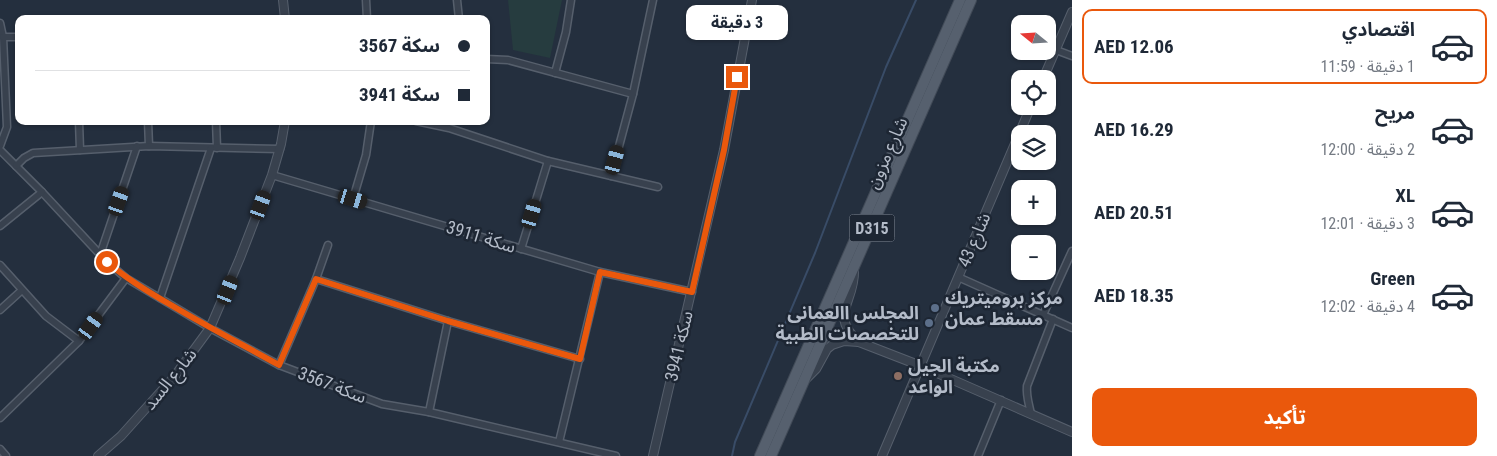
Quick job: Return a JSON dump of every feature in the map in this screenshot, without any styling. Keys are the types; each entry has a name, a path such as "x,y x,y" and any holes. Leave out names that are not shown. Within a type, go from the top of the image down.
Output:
{"main road":[{"name":"شارع مزون","path":"760,456 960,0"},
{"name":"شارع مزون","path":"771,456 806,380 971,0"}],"street":[{"path":"283,0 285,15"},
{"path":"366,0 367,15"},
{"path":"457,0 459,15"},
{"path":"555,73 566,32 571,0"},
{"path":"610,176 632,94 653,0"},
{"name":"سكة 3941","path":"653,456 724,150 752,0"},
{"path":"1072,12 1056,50 1072,56"},
{"path":"0,23 3,37 3,126 0,146"},
{"path":"3,37 15,37"},
{"path":"490,59 508,60 632,94"},
{"name":"شارع 43","path":"882,456 1027,115"},
{"path":"80,125 80,150"},
{"path":"148,125 149,146"},
{"path":"160,298 214,148 216,125"},
{"name":"شارع السد","path":"98,456 120,436 174,377 210,328 238,265 272,175 280,149 284,125"},
{"path":"353,199 366,155 370,125"},
{"path":"435,125 450,128 548,161 658,187"},
{"path":"100,255 137,146"},
{"path":"16,166 33,153 137,146 280,149"},
{"name":"سكة 3567","path":"0,150 100,255 126,278 210,328 279,365 382,404 429,412 616,456"},
{"path":"521,249 548,161"},
{"name":"سكة 3911","path":"272,175 600,272 692,292"},
{"path":"0,226 42,192"},
{"path":"279,365 316,279 328,245"},
{"path":"1043,315 1072,251"},
{"path":"0,266 46,316 79,341"},
{"path":"854,269 854,283 844,319 848,331 860,342"},
{"path":"559,442 600,272"},
{"path":"958,277 1072,328"},
{"path":"0,418 79,341 126,278"},
{"path":"316,279 448,321 580,359"},
{"path":"0,310 22,290"},
{"path":"1031,414 1026,395 1027,386 1052,319"},
{"path":"429,412 448,321"},
{"path":"806,380 832,345 844,341 860,342 1002,400 1072,432"},
{"path":"978,456 1002,400"},
{"path":"0,449 6,456"}],"green space":[{"path":"508,0 562,0 550,58 513,50"}],"waterway":[{"path":"732,456 735,442 815,253 886,67 916,0"}],"place":[{"name":"مركز بروميتريك مسقط عمان","path":"935,308"},
{"name":"المجلس االعمانى للتخصصات الطبية","path":"929,323"},
{"name":"مكتبة الجيل الواعد","path":"898,376"}],"route":[{"path":"107,262 126,278 142,288 210,328 279,365 316,279 448,321 580,359 600,272 692,292 724,150 737,77"}]}
